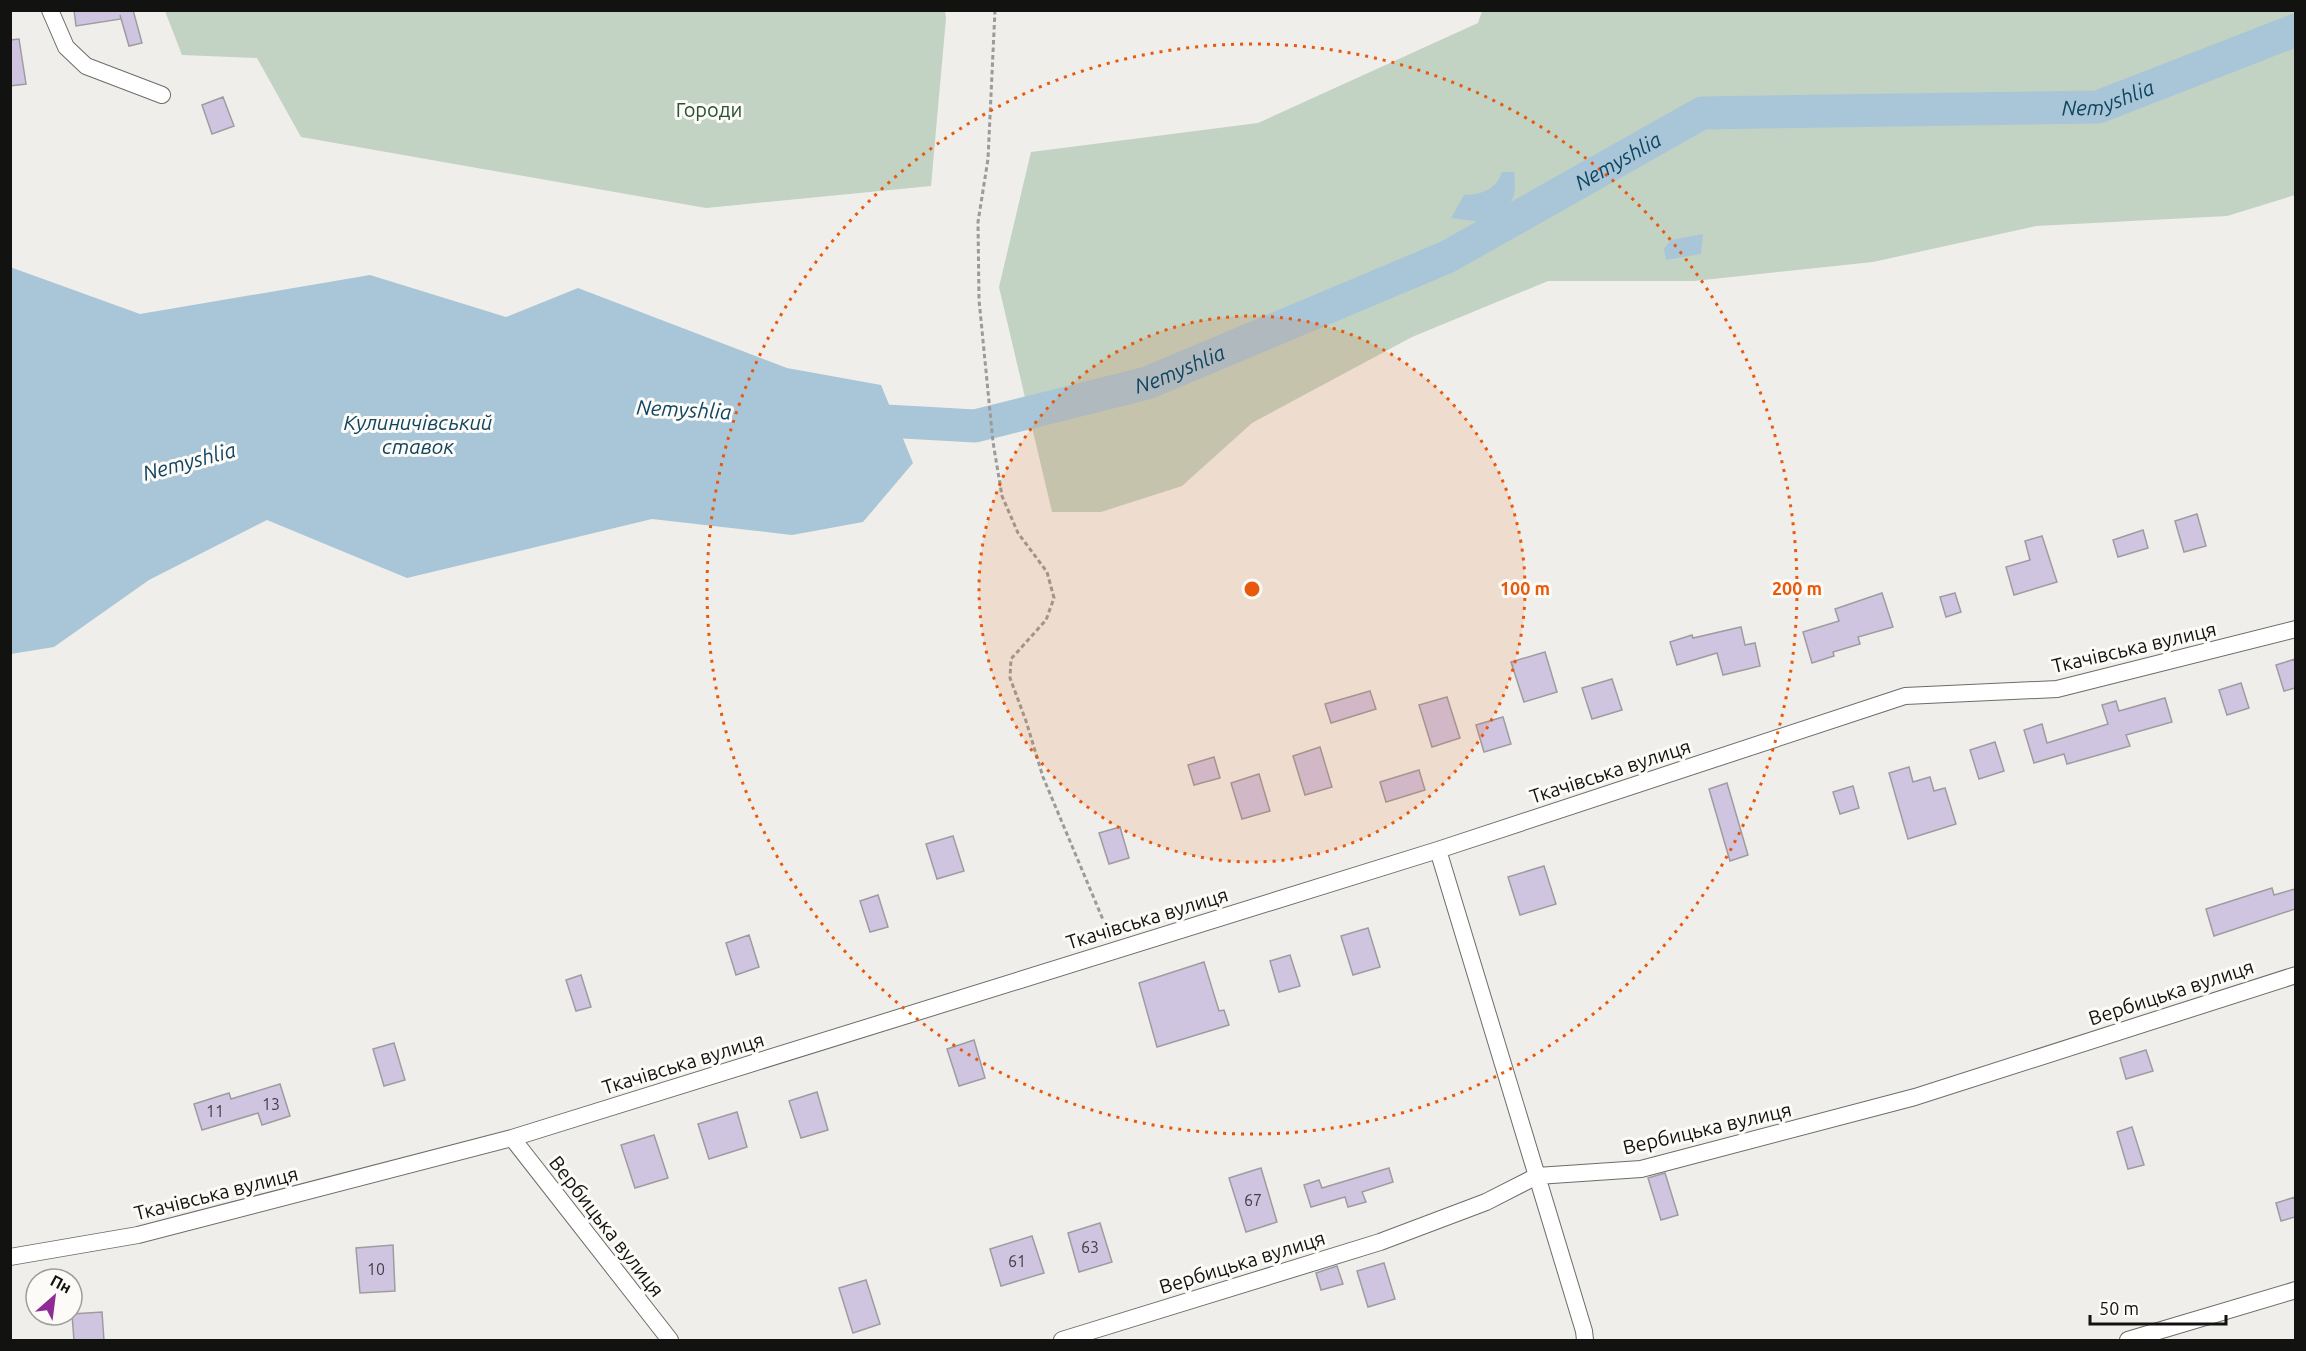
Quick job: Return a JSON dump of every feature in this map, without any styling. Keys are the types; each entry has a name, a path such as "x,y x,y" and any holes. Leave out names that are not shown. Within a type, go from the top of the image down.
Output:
{"street":[{"path":"50,10 66,46 86,66 162,95"},
{"name":"Ткачівська вулиця","path":"10,1257 138,1235 512,1138 1438,850 1905,696 2056,689 2295,629"},
{"path":"1438,850 1584,1331 1585,1341"},
{"name":"Вербицька вулиця","path":"1062,1341 1380,1242 1486,1202 1537,1176 1641,1169 1915,1097 2295,975"},
{"name":"Вербицька вулиця","path":"512,1138 670,1341"},
{"path":"2128,1341 2295,1290"}],"path":[{"path":"995,10 988,159 978,222 980,300 993,442 1002,496 1018,533 1047,572 1054,598 1046,620 1011,659 1010,678 1043,777 1114,951"}],"green space":[{"name":"Городи","path":"165,11 945,11 931,186 706,208 301,137 257,58 182,55"},
{"path":"1482,11 2295,11 2295,195 2227,216 2036,226 1873,262 1694,281 1548,281 1412,337 1252,423 1182,486 1101,512 1052,512 999,287 1031,152 1258,123 1478,23"}],"water":[{"path":"1502,172 1514,172 1515,190 1511,202 1490,223 1451,218 1464,195 1477,194 1492,187"},
{"path":"1703,234 1701,254 1666,260 1664,249 1671,240"},
{"name":"Кулиничівський ставок","path":"10,267 140,314 370,275 506,317 578,288 787,368 881,385 913,463 863,522 792,535 652,519 407,578 267,520 149,580 54,647 11,654"}],"building":[{"path":"74,10 133,10 142,43 129,46 120,15 121,19 76,26"},
{"path":"19,39 26,84 10,86 10,40"},
{"path":"223,97 234,126 212,134 202,105"},
{"path":"2197,514 2206,546 2184,552 2175,521"},
{"path":"2143,530 2148,548 2118,557 2113,540"},
{"path":"2042,536 2057,582 2014,595 2006,567 2030,560 2025,541"},
{"path":"1882,593 1893,627 1858,637 1860,644 1833,652 1834,656 1812,663 1803,632 1839,621 1835,609"},
{"path":"1955,593 1961,612 1946,617 1940,597"},
{"path":"1741,627 1745,645 1755,643 1760,666 1723,675 1717,653 1677,665 1670,642 1692,635 1693,638"},
{"path":"1545,652 1557,692 1524,702 1511,662"},
{"path":"2295,659 2295,688 2284,691 2276,665"},
{"path":"1612,679 1622,710 1592,719 1582,688"},
{"path":"2241,683 2249,708 2227,715 2219,690"},
{"path":"1370,691 1376,709 1331,723 1325,704"},
{"path":"1447,697 1460,738 1432,747 1419,705"},
{"path":"2165,698 2172,722 2126,735 2130,746 2067,764 2064,754 2034,763 2024,730 2042,724 2047,743 2108,724 2102,705 2116,701 2119,711"},
{"path":"1503,717 1511,744 1484,752 1476,725"},
{"path":"1995,742 2004,771 1979,779 1970,750"},
{"path":"1320,747 1332,787 1305,795 1293,756"},
{"path":"1214,757 1220,778 1194,785 1188,765"},
{"path":"1909,767 1913,782 1930,777 1934,791 1945,788 1956,824 1908,839 1889,773"},
{"path":"1419,770 1425,790 1386,802 1380,782"},
{"path":"1259,774 1270,811 1242,819 1231,783"},
{"path":"1727,783 1748,855 1730,861 1709,789"},
{"path":"1853,786 1859,808 1840,814 1833,792"},
{"path":"1120,827 1129,858 1109,864 1099,833"},
{"path":"953,836 964,871 937,879 926,844"},
{"path":"1544,866 1556,904 1520,915 1508,877"},
{"path":"2272,888 2274,895 2295,889 2295,909 2214,936 2206,909"},
{"path":"878,895 888,927 870,932 860,901"},
{"path":"1368,928 1380,967 1353,975 1341,936"},
{"path":"749,935 759,967 736,975 726,943"},
{"path":"1290,955 1300,986 1279,992 1270,961"},
{"path":"1204,962 1219,1011 1224,1010 1229,1025 1157,1047 1139,983"},
{"path":"581,975 591,1007 576,1011 566,980"},
{"path":"974,1040 985,1078 959,1086 947,1049"},
{"path":"394,1043 405,1080 384,1086 373,1049"},
{"path":"2146,1050 2153,1071 2126,1079 2120,1058"},
{"path":"280,1084 290,1116 262,1125 258,1113 202,1130 194,1104 229,1093 231,1099"},
{"path":"817,1092 828,1130 801,1138 789,1101"},
{"path":"737,1112 747,1147 709,1159 698,1124"},
{"path":"2132,1127 2144,1165 2128,1169 2117,1132"},
{"path":"654,1135 668,1178 635,1188 621,1145"},
{"path":"1261,1168 1277,1222 1246,1232 1229,1178"},
{"path":"1389,1168 1393,1182 1362,1192 1366,1202 1348,1207 1345,1197 1311,1207 1304,1185 1319,1180 1322,1188"},
{"path":"1665,1173 1678,1215 1661,1220 1648,1178"},
{"path":"2295,1197 2295,1217 2281,1221 2276,1203"},
{"path":"1100,1223 1112,1262 1079,1272 1068,1233"},
{"path":"1032,1236 1044,1273 1001,1286 990,1249"},
{"path":"393,1245 395,1291 360,1293 356,1248"},
{"path":"1384,1263 1395,1299 1368,1307 1357,1271"},
{"path":"1337,1266 1343,1284 1321,1290 1316,1273"},
{"path":"866,1280 880,1324 853,1333 839,1288"},
{"path":"102,1312 104,1341 74,1341 73,1327 84,1327 84,1313"}],"waterway":[{"name":"Nemyshlia","path":"850,419 975,426 1147,383 1447,257 1702,113 2098,107 2296,30"}]}
